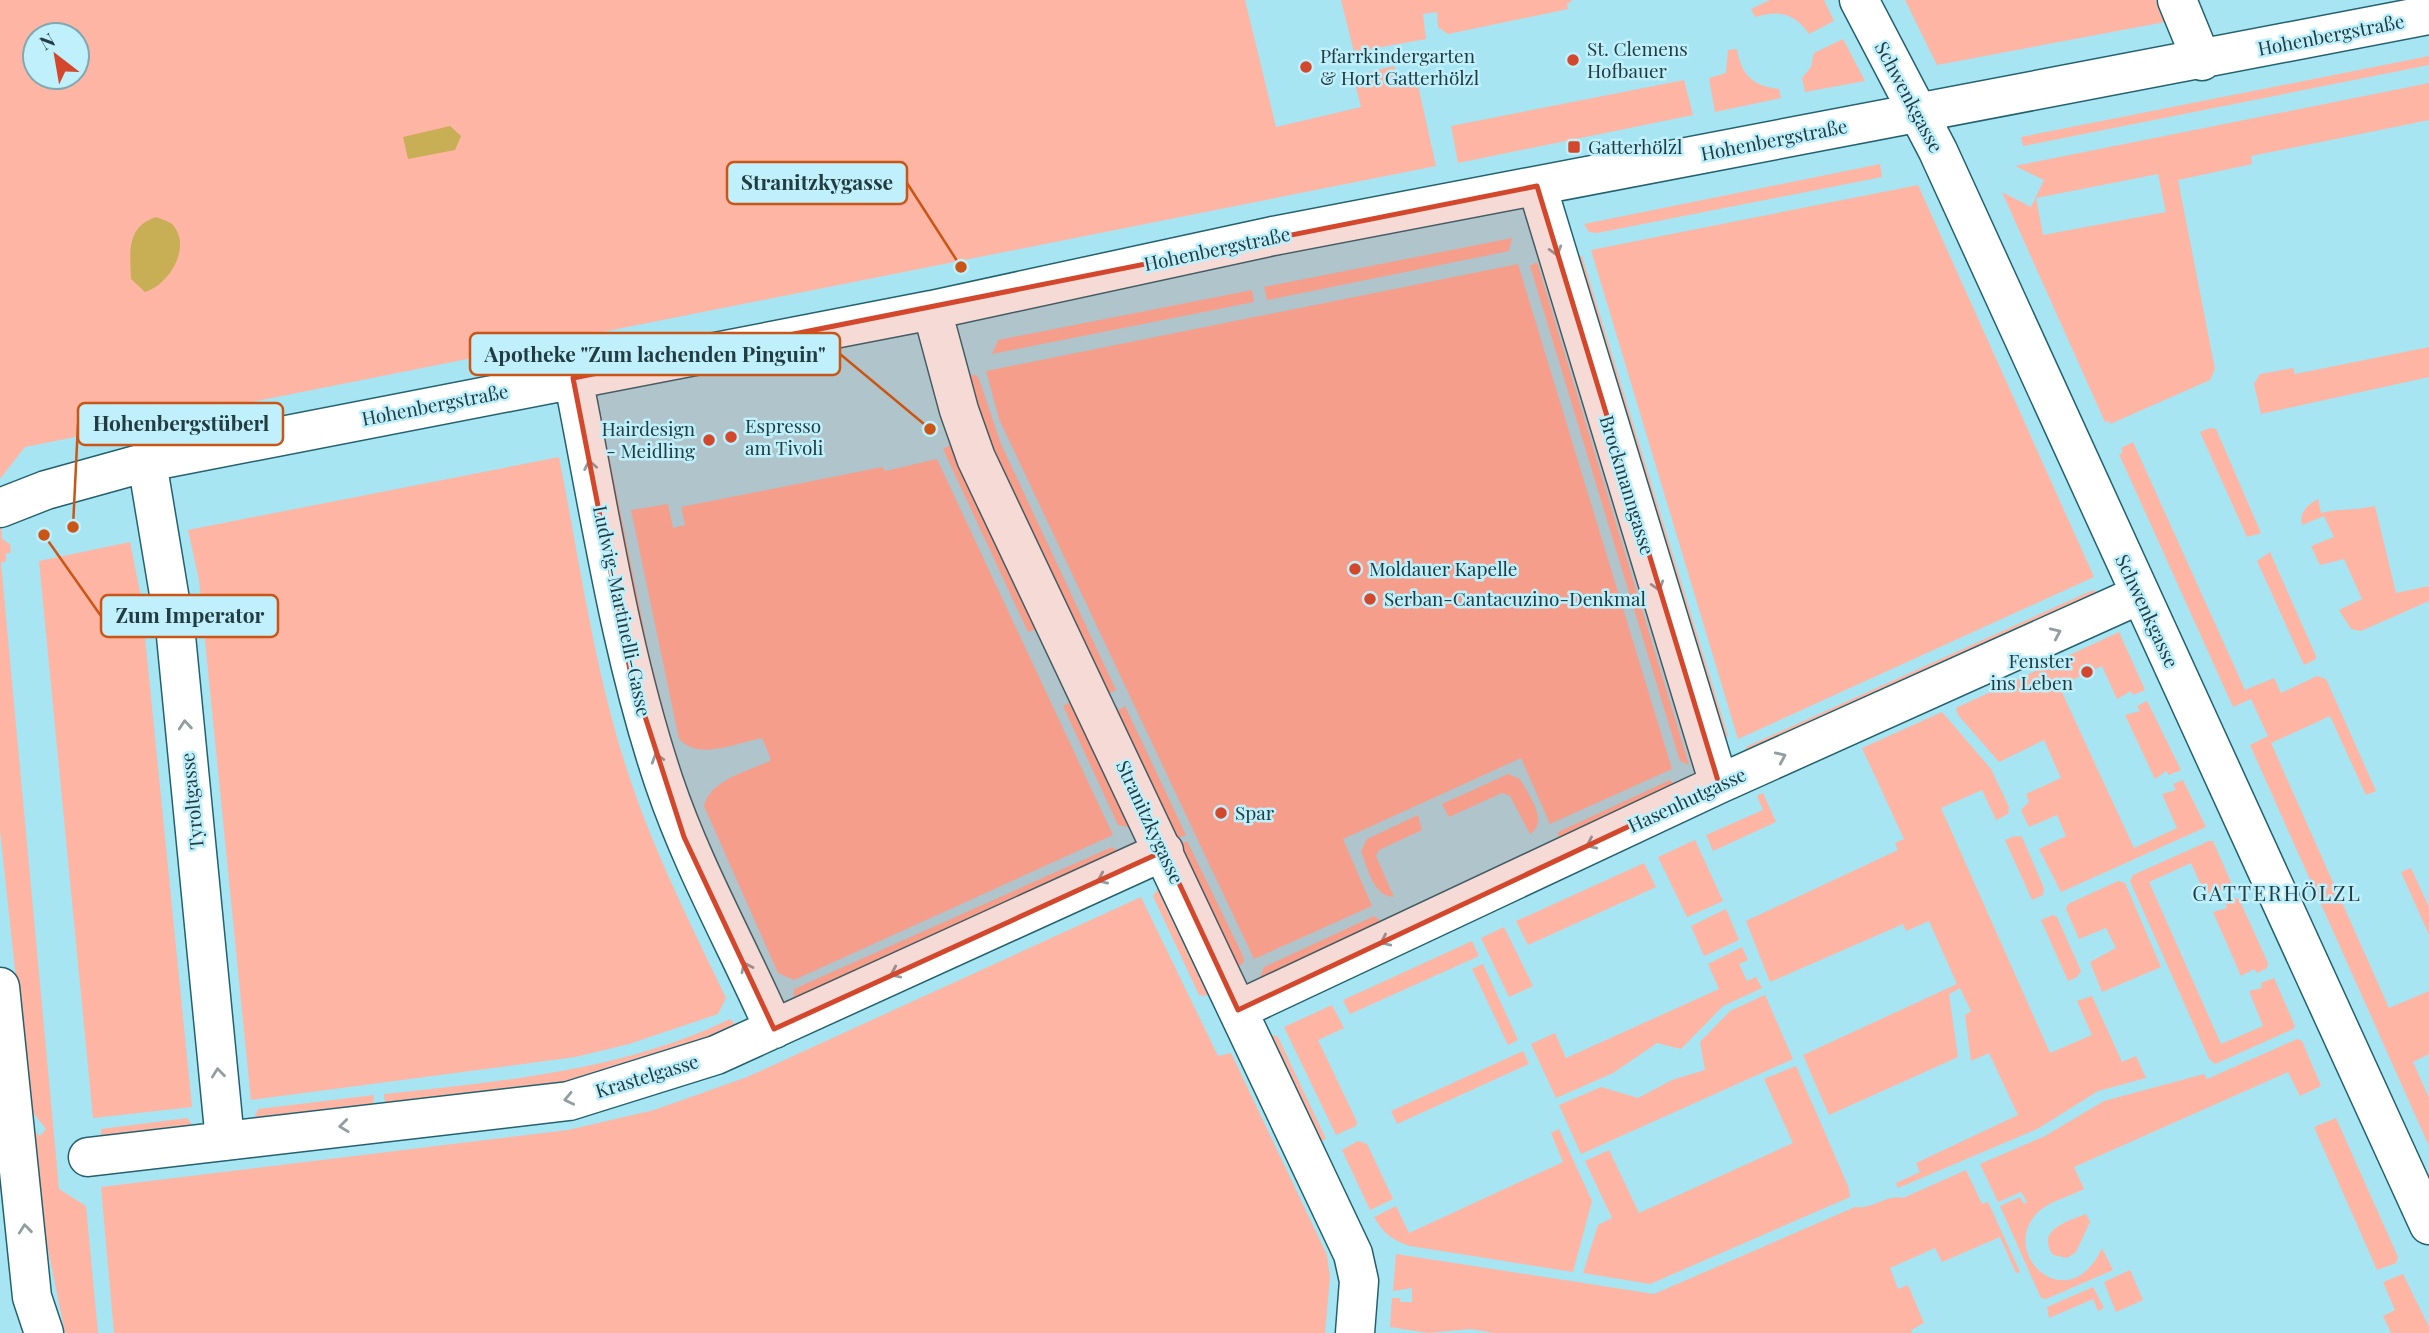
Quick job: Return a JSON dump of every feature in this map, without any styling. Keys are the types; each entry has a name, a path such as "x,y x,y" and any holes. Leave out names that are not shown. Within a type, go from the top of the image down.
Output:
{"street":[{"name":"Schwenkgasse","path":"1859,0 1918,112 2429,1225"},
{"path":"2177,0 2202,61"},
{"name":"Hohenbergstraße","path":"6,507 46,490 147,462 932,310 1273,236 1918,112 2202,61 2429,15"},
{"name":"Brockmanngasse","path":"1537,186 1719,785"},
{"name":"Stranitzkygasse","path":"932,310 955,397 976,458 1353,1254 1359,1281 1355,1333"},
{"name":"Ludwig-Martinelli-Gasse","path":"573,378 630,670 664,782 684,837 774,1029"},
{"name":"Tyroltgasse","path":"147,462 176,636 225,1141"},
{"name":"Hasenhutgasse","path":"1238,1010 1719,785 2139,596"},
{"name":"Krastelgasse","path":"88,1157 569,1101 716,1055 1164,851"},
{"path":"0,986 32,1297 44,1333"}],"highlighted area":[{"path":"1537,186 1719,784 1238,1010 1164,851 774,1029 684,837 630,670 573,378"}],"shaded area":[{"path":"0,0 1245,0 1276,127 1361,107 1353,76 1394,66 1397,76 1415,72 1436,166 25,447 0,479"},
{"path":"1341,0 1573,0 1567,4 1568,9 1448,34 1438,27 1437,12 1423,14 1426,39 1354,52"},
{"path":"1770,0 1824,0 1834,21 1809,34 1798,22 1786,15 1755,17 1751,9"},
{"path":"1905,0 2156,0 2165,22 1937,65"},
{"path":"1843,39 1865,81 1805,92 1802,78 1811,67 1814,53"},
{"path":"1737,49 1742,66 1750,78 1762,85 1779,89 1781,98 1715,112 1709,78 1726,73 1728,50"},
{"path":"2429,56 2429,65 2023,146 2021,137"},
{"path":"1684,80 1693,115 1458,163 1451,126"},
{"path":"2429,83 2429,120 2251,156 2252,164 2178,180 2215,369 2210,380 2110,424 2109,421 2105,422 2002,192 2031,207 2044,180 2015,166","holes":["2158,174 2166,212 2043,235 2036,198"]},
{"path":"450,126 461,136 455,150 408,159 403,137"},
{"path":"1880,164 1882,177 1597,233 1589,232 1584,224"},
{"path":"1918,185 2094,577 1738,739 1591,250"},
{"path":"156,217 172,224 178,233 179,253 170,273 162,282 145,292 131,279 132,242 139,227"},
{"path":"1512,238 1509,251 1267,300 1264,287"},
{"path":"1573,255 1582,256 1728,736 1722,744"},
{"path":"1537,262 1689,765 1680,761 1530,266"},
{"path":"1518,264 1672,769 1550,824 1521,758 1343,839 1372,906 1254,959 999,419 986,371"},
{"path":"1252,290 1254,302 992,354 998,340"},
{"path":"2429,347 2429,377 2261,414 2254,384 2260,374 2293,368 2295,374"},
{"path":"968,375 976,375 979,379 1001,444 1116,690 1108,694 992,446"},
{"path":"2216,429 2261,533 2247,537 2200,432"},
{"path":"2133,442 2245,690 2274,678 2281,693 2317,676 2326,679 2376,791 2366,795 2330,716 2271,743 2389,1008 2429,991 2429,1054 2413,1062 2429,1098 2429,1146 2250,745 2268,736 2251,699 2233,707 2119,454 2123,453 2121,448"},
{"path":"950,445 1037,629 1028,632 943,449"},
{"path":"600,446 608,450 649,653 680,773 674,775"},
{"path":"559,457 607,700 630,779 675,890 726,998 718,1014 629,1044 575,1057 251,1100 199,580 188,530"},
{"path":"937,459 1113,835 794,980 778,973 704,806 714,789 722,783 770,761 770,757 762,738 707,750 697,749 679,739 631,510 668,504 673,528 685,525 681,507 882,467 885,471"},
{"path":"2318,499 2321,513 2375,506 2396,593 2429,586 2429,601 2361,631 2351,629 2339,610 2362,599 2344,559 2320,565 2311,546 2334,537 2324,516 2302,525 2305,510"},
{"path":"0,508 2,539 10,544 11,553 6,553 6,561 1,563 59,1189 86,1206 98,1333 65,1333 36,1190 33,1130 40,1136 46,1129 34,1114 29,1099 0,830"},
{"path":"130,542 141,597 192,1107 93,1118 39,561"},
{"path":"2270,552 2316,656 2316,659 2304,665 2257,561"},
{"path":"2093,590 2101,595 1744,757 1746,747"},
{"path":"2119,632 2145,690 2133,695 2131,691 2117,699 2102,666 2059,686 2134,848 2177,828 2162,794 2176,790 2173,784 2183,780 2206,827 2061,892 2039,849 2066,836 2057,815 2029,827 2021,810 2029,802 2026,794 2061,778 2044,740 1999,762 1958,715 1956,708"},
{"path":"2147,701 2181,770 2169,775 2166,771 2155,779 2125,715 2140,711 2137,706"},
{"path":"1070,702 1131,828 1118,825 1063,706"},
{"path":"1125,706 1186,835 1176,839 1117,711"},
{"path":"1942,712 1991,769 2009,807 2008,814 1996,820 1982,790 1941,808 2050,1053 2092,1035 2077,1001 2092,996 2122,1062 2136,1056 2146,1078 2098,1091 2039,1128 1898,1188 1896,1183 1920,1172 1916,1163 2018,1115 1989,1053 1971,1061 1965,1015 1971,1011 1960,988 1949,994 1958,1057 1829,1115 1803,1055 1957,984 1929,921 1906,931 1903,924 1770,982 1746,921 1898,850 1895,843 1904,839 1862,748"},
{"path":"1508,774 1520,779 1536,808 1538,822 1536,829 1530,834 1510,796 1502,793 1449,817 1442,804"},
{"path":"1670,780 1678,788 1558,843 1558,832"},
{"path":"1763,793 1776,822 1713,851 1706,835 1763,810 1757,796"},
{"path":"1418,815 1422,830 1379,850 1376,856 1394,897 1387,895 1376,887 1361,851 1367,839"},
{"path":"2015,836 2022,837 2044,888 2043,895 2032,900 2005,840"},
{"path":"1695,840 1723,901 1687,917 1658,857"},
{"path":"1187,841 1243,956 1244,962 1237,968 1180,844"},
{"path":"2213,841 2233,887 2221,892 2219,888 2206,896 2191,863 2149,882 2221,1044 2263,1026 2249,991 2262,988 2261,983 2274,978 2295,1026 2215,1064 2209,1059 2130,881 2133,875"},
{"path":"1112,847 1121,853 793,1001 794,989"},
{"path":"1644,863 1656,887 1528,945 1516,921"},
{"path":"2411,868 2429,907 2429,935 2401,872"},
{"path":"2118,881 2125,883 2161,967 2102,992 2090,962 2116,948 2106,928 2079,939 2066,909 2068,904"},
{"path":"1159,887 1210,996 1199,995 1153,896"},
{"path":"1141,897 1218,1056 1231,1053 1327,1255 1330,1277 1325,1333 114,1333 101,1187 568,1130 654,1110 747,1077"},
{"path":"2239,899 2268,963 2267,968 2257,973 2254,969 2241,976 2213,912 2227,908 2225,902"},
{"path":"1726,909 1739,940 1704,956 1691,926"},
{"path":"2053,915 2057,917 2081,971 2077,977 2068,981 2041,920"},
{"path":"1374,916 1382,922 1260,977 1264,967"},
{"path":"1504,927 1533,986 1509,997 1481,938"},
{"path":"1472,941 1479,956 1350,1014 1343,1000"},
{"path":"1742,947 1748,960 1739,964 1747,981 1756,977 1762,988 1723,1006 1681,1049 1657,1043 1613,1073 1556,1098 1531,1044 1555,1033 1566,1058 1719,989 1708,964"},
{"path":"1483,964 1518,1040 1508,1045 1472,969"},
{"path":"1765,995 1793,1059 1581,1154 1559,1105 1601,1087 1638,1098 1672,1080 1705,1070 1700,1042 1730,1011"},
{"path":"1332,1005 1344,1028 1318,1040 1357,1122 1356,1126 1336,1135 1284,1027"},
{"path":"730,1019 738,1027 642,1061 569,1081 385,1104 384,1094 516,1078 605,1062 648,1051"},
{"path":"1268,1033 1278,1037 1326,1139 1320,1142"},
{"path":"2297,1039 2302,1041 2321,1086 2300,1096 2288,1072 2074,1167 2084,1189 2039,1211 2028,1228 2026,1245 2031,1260 2042,1273 2056,1279 2072,1279 2088,1269 2102,1248 2113,1270 2046,1299 2041,1298 2000,1206 2020,1197 2024,1204 2027,1202 2021,1192 1998,1202 1980,1164 2045,1136 2104,1101 2204,1074 2207,1079"},
{"path":"1523,1051 1529,1064 1397,1124 1391,1111"},
{"path":"1796,1066 1848,1186 1850,1197 1650,1284 1583,1273 1598,1225 1612,1218 1585,1161 1609,1150 1639,1213 1793,1143 1764,1079"},
{"path":"374,1095 373,1106 253,1121 258,1109"},
{"path":"187,1118 194,1127 101,1138 101,1129"},
{"path":"2336,1118 2398,1257 2396,1263 2377,1270 2314,1127"},
{"path":"1559,1129 1592,1201 1573,1272 1410,1246 1389,1235 1374,1217 1396,1206 1409,1233 1563,1162 1551,1133"},
{"path":"1358,1141 1367,1144 1393,1199 1370,1210 1342,1150"},
{"path":"1966,1170 1982,1204 1988,1202 2020,1272 2016,1273 2000,1237 1942,1262 1935,1248 1890,1268 1898,1289 1908,1285 1924,1323 1911,1330 1912,1333 1494,1333 1471,1329 1428,1333 1390,1327 1392,1298 1400,1298 1400,1302 1412,1302 1412,1288 1393,1291 1396,1254 1654,1294 1855,1207 1868,1206 1891,1198 1903,1198"},
{"path":"2086,1214 2090,1222 2076,1252 2067,1258 2053,1255 2048,1239 2051,1233 2063,1223"},
{"path":"2130,1270 2143,1300 2116,1312 2104,1282"},
{"path":"2403,1274 2429,1327 2429,1333 2391,1333 2383,1316 2395,1310 2383,1282"},
{"path":"2093,1287 2104,1308 2098,1311 2093,1299 2049,1318 2047,1307"}],"place":[{"name":"St. Clemens Hofbauer","path":"1573,60"},
{"name":"Pfarrkindergarten & Hort Gatterhölzl","path":"1306,67"},
{"name":"Gatterhölzl","path":"1574,147"},
{"name":"Stranitzkygasse","path":"961,267"},
{"name":"Apotheke \"Zum lachenden Pinguin\"","path":"930,429"},
{"name":"Espresso am Tivoli","path":"731,437"},
{"name":"Hairdesign - Meidling","path":"709,440"},
{"name":"Hohenbergstüberl","path":"73,527"},
{"name":"Zum Imperator","path":"44,535"},
{"name":"Moldauer Kapelle","path":"1355,569"},
{"name":"Serban-Cantacuzino-Denkmal","path":"1370,599"},
{"name":"Fenster ins Leben","path":"2087,672"},
{"name":"Spar","path":"1221,813"}],"district":[{"name":"GATTERHÖLZL","path":"2277,894"}]}
